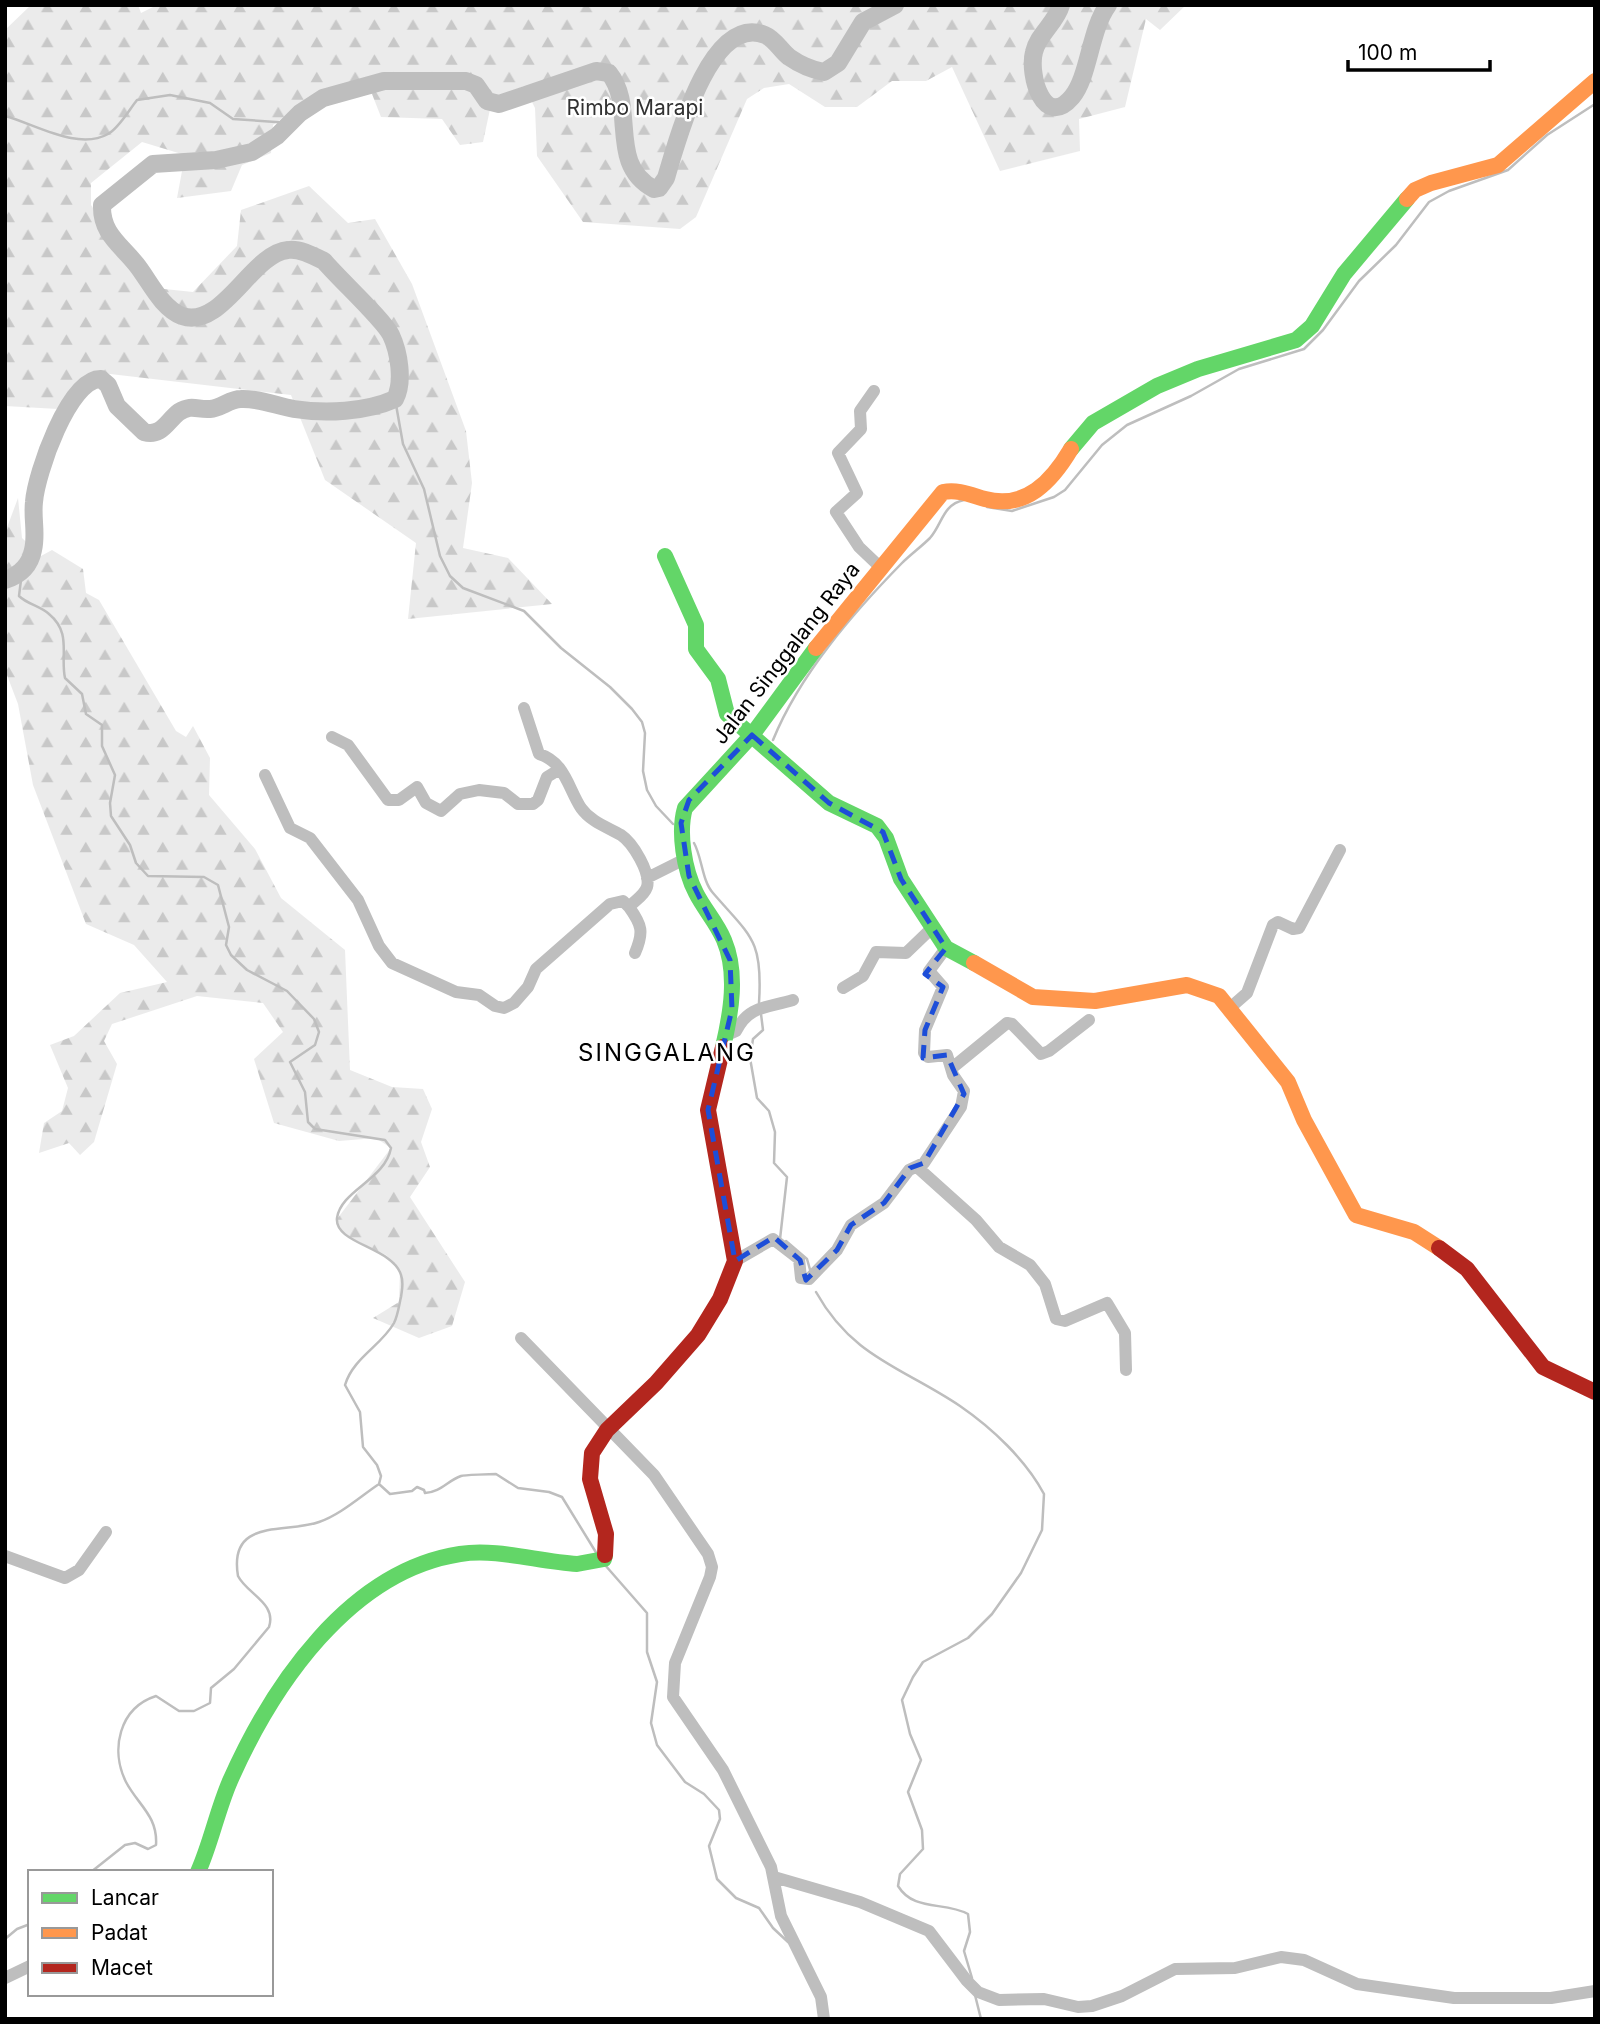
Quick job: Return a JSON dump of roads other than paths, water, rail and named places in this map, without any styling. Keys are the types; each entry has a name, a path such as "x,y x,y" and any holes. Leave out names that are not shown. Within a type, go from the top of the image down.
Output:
{"street":[{"name":"Jalan Singgalang Raya","path":"735,1261 708,1110 712,1084 727,1035 733,988 730,960 724,939 695,892 685,859 681,823 685,808 752,735 880,567 943,492 953,489 995,503 1024,498 1051,482 1090,425 1127,401 1199,369 1272,349 1309,331 1343,276 1415,190 1498,164 1595,81"},
{"path":"874,391 860,411 861,429 838,453 858,493 836,512 859,547 880,567"},
{"path":"665,556 696,625 696,649 718,679 725,711 829,803 877,826 886,838 898,874 946,948 1033,997 1095,1001 1187,985 1209,990 1231,1007 1288,1082 1304,1120 1356,1215 1414,1232 1453,1256 1467,1269 1543,1367 1595,1392"},
{"path":"524,708 539,754 560,769 581,807 602,826 624,837 647,878 644,894 629,907"},
{"path":"332,737 348,745 388,800 399,800 417,787 426,803 442,811 460,794 479,790 504,793 518,804 533,804 538,800 547,777 560,769"},
{"path":"265,775 290,828 310,838 358,900 379,946 392,963 456,992 479,995 489,1004 504,1007 514,1003 528,987 536,969 610,904 623,901 642,924 635,953"},
{"path":"1231,1007 1247,993 1273,925 1278,922 1293,929 1299,928 1340,850"},
{"path":"647,878 685,859"},
{"path":"843,988 863,976 876,953 906,953 932,928"},
{"path":"199,1870 211,1843 230,1780 267,1714 319,1639 361,1597 407,1569 450,1554 491,1554 584,1565 604,1559 607,1545 590,1469 591,1456 608,1430 668,1369 698,1331 720,1300 735,1261 773,1239 799,1259 802,1278 809,1279 837,1250 851,1224 884,1203 909,1170 924,1163 962,1103 964,1091 947,1055 928,1057 923,1053 925,1030 943,987 932,978 929,969 946,948"},
{"path":"727,1035 736,1031 742,1017 753,1014 763,1006 793,1000"},
{"path":"952,1068 1007,1023 1012,1024 1041,1054 1089,1020"},
{"path":"917,1167 975,1220 999,1247 1030,1265 1045,1284 1056,1319 1065,1321 1107,1303 1125,1333 1126,1370"},
{"path":"521,1338 654,1475 708,1554 712,1567 710,1577 675,1663 673,1696 730,1781 774,1877 781,1916 821,1997 825,2009 824,2019"},
{"path":"5,1556 59,1578 72,1576 106,1532"},
{"path":"774,1877 860,1902 929,1931 967,1982 978,1992 999,2000 1044,1999 1078,2007 1092,2006 1122,1996 1174,1969 1235,1968 1282,1957 1304,1960 1357,1984 1454,1998 1550,1998 1595,1991"},
{"path":"5,1978 28,1967"}],"waterway":[{"path":"5,580 20,573 32,556 34,502 41,471 66,410 89,383 101,379 108,385 117,406 144,432 150,433 160,430 184,410 214,408 237,399 306,411 332,411 371,407 395,399 398,392 398,358 391,335 324,261 306,253 288,250 275,254 210,312 197,317 182,316 168,307 108,231 103,215 102,205 153,164 216,160 252,152 277,136 300,113 323,98 384,81 466,81 476,85 487,101 499,104 596,71 609,73 617,87 626,151 631,165 640,178 654,189 659,188 666,178 678,137 699,84 712,61 728,43 745,33 765,35 793,60 824,72 838,63 863,22 895,5"},
{"path":"1061,5 1036,46 1033,62 1033,73 1040,96 1053,107 1062,105 1078,88 1097,27 1108,5"},
{"path":"5,116 70,138 96,138 116,128 137,100 170,95 210,103 233,119 290,123"},
{"path":"987,507 1012,511 1054,497 1065,490 1102,445 1127,425 1191,396 1239,369 1304,349 1323,330 1359,281 1396,245 1429,202 1449,191 1508,170 1547,135 1595,104"},
{"path":"395,399 403,444 424,489 440,556 450,576 463,588 524,611 561,648 610,687 632,709 642,722 645,733 643,771 647,790 656,806 673,824"},
{"path":"773,740 784,715 829,646 883,582 930,538 947,510 964,500"},
{"path":"22,572 19,596 45,611 56,621 63,637 65,678 82,694 86,714 102,725 102,746 115,775 110,803 111,816 130,845 136,863 148,876 204,877 218,885 229,927 226,945 231,955 247,970 287,991 314,1019 319,1032 315,1045 290,1062 305,1092 308,1122 315,1129 385,1140 391,1148 381,1168 346,1200 337,1218 339,1227 345,1234 396,1266 402,1281 394,1323 354,1367 345,1385 360,1412 363,1447 377,1465 381,1476 379,1484"},
{"path":"694,843 709,888 752,940 759,965 759,1003"},
{"path":"761,1014 763,1030 753,1039 750,1058 757,1098 769,1111 775,1132 774,1163 787,1177 780,1239"},
{"path":"786,1241 807,1259 811,1273"},
{"path":"816,1292 830,1314 863,1347 960,1406 984,1424 1018,1457 1044,1494 1042,1530 1021,1573 992,1614 968,1638 923,1662 902,1700 910,1734 921,1760 908,1792 922,1830 923,1849 900,1874 898,1886 912,1900 968,1914 970,1932 964,1951 972,1978"},
{"path":"379,1484 390,1494 412,1491 417,1487 425,1493 435,1491 461,1476 496,1474 518,1488 549,1492 562,1497 597,1554"},
{"path":"94,1870 125,1845 135,1843 148,1849 156,1845 151,1818 131,1790 121,1770 121,1731 133,1710 156,1696 179,1711 194,1711 210,1703 211,1688 234,1669 269,1627 269,1611 238,1576 237,1557 242,1544 263,1531 327,1519 379,1484"},
{"path":"605,1565 647,1613 647,1652 657,1682 651,1723 657,1745 685,1782 704,1794 719,1810 720,1819 709,1846 717,1879 736,1898 759,1908 773,1928 788,1942"},
{"path":"5,1939 17,1929 28,1925"},
{"path":"975,1995 981,2019"}],"district":[{"name":"SINGGALANG","path":"667,1052"}],"park label":[{"name":"Rimbo Marapi","path":"635,107"}]}
